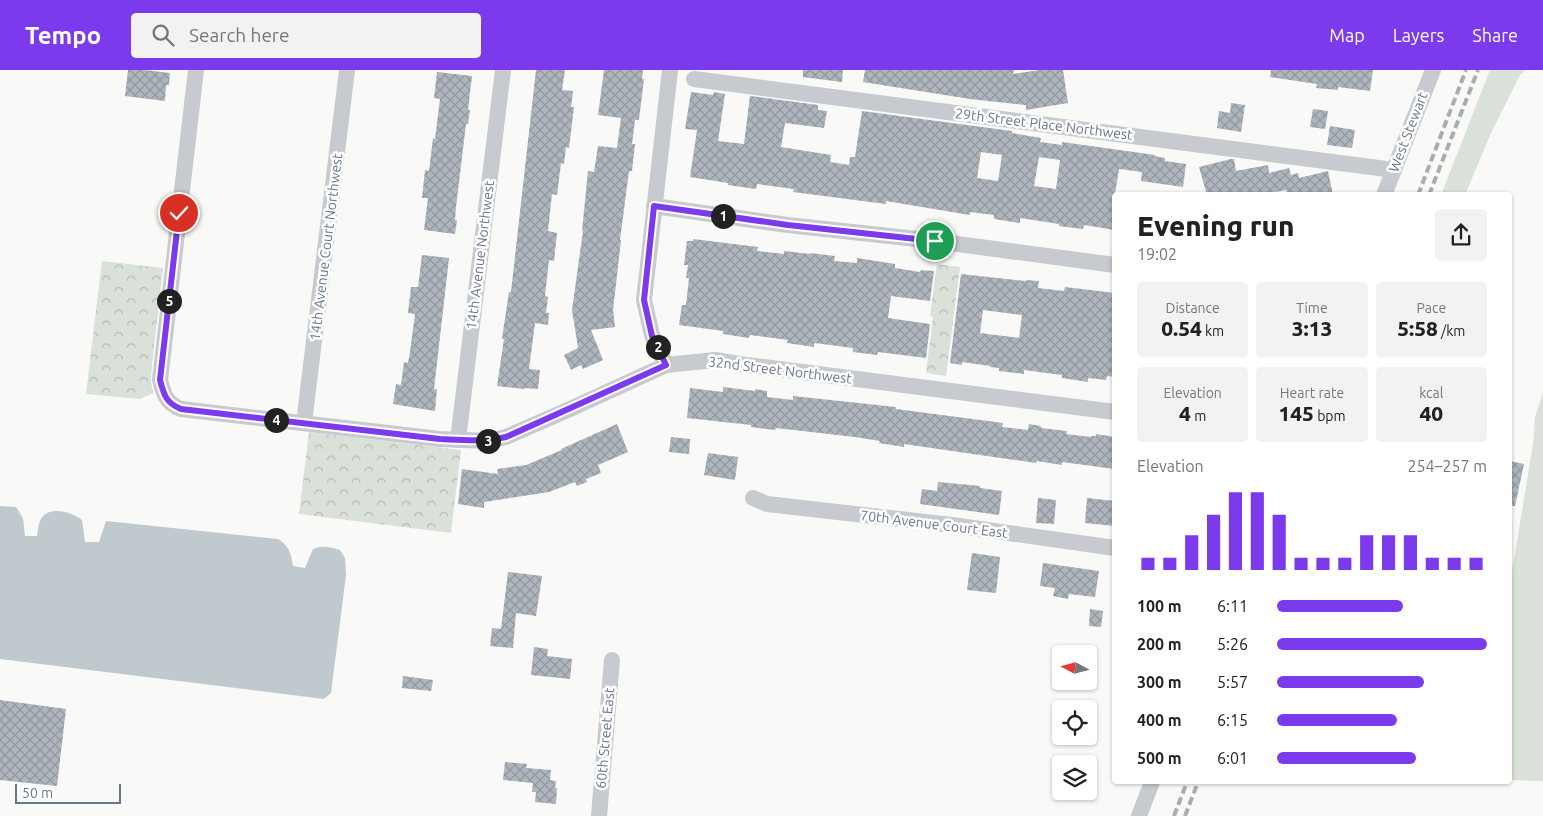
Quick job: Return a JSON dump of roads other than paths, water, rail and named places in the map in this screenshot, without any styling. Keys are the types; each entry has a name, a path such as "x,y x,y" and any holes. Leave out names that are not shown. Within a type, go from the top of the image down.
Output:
{"street":[{"name":"32nd Street Northwest","path":"196,70 160,380 165,398 172,405 181,409 458,440 488,441 506,437 666,365 715,360 1112,412"},
{"name":"14th Avenue Court Northwest","path":"304,423 347,70"},
{"name":"14th Avenue Northwest","path":"458,440 503,70"},
{"path":"666,365 652,336 644,300 670,70"},
{"name":"West Stewart","path":"1385,192 1433,70"},
{"name":"29th Street Place Northwest","path":"694,79 1394,170"},
{"path":"654,206 788,225 935,241 1112,265"},
{"name":"70th Avenue Court East","path":"753,498 767,504 952,525 1112,548"},
{"name":"60th Street East","path":"599,816 612,660"},
{"path":"1139,816 1151,784"}],"railway":[{"path":"1419,192 1466,70"},
{"path":"1430,192 1478,70"},
{"path":"1174,816 1186,784"},
{"path":"1185,816 1197,784"}]}
